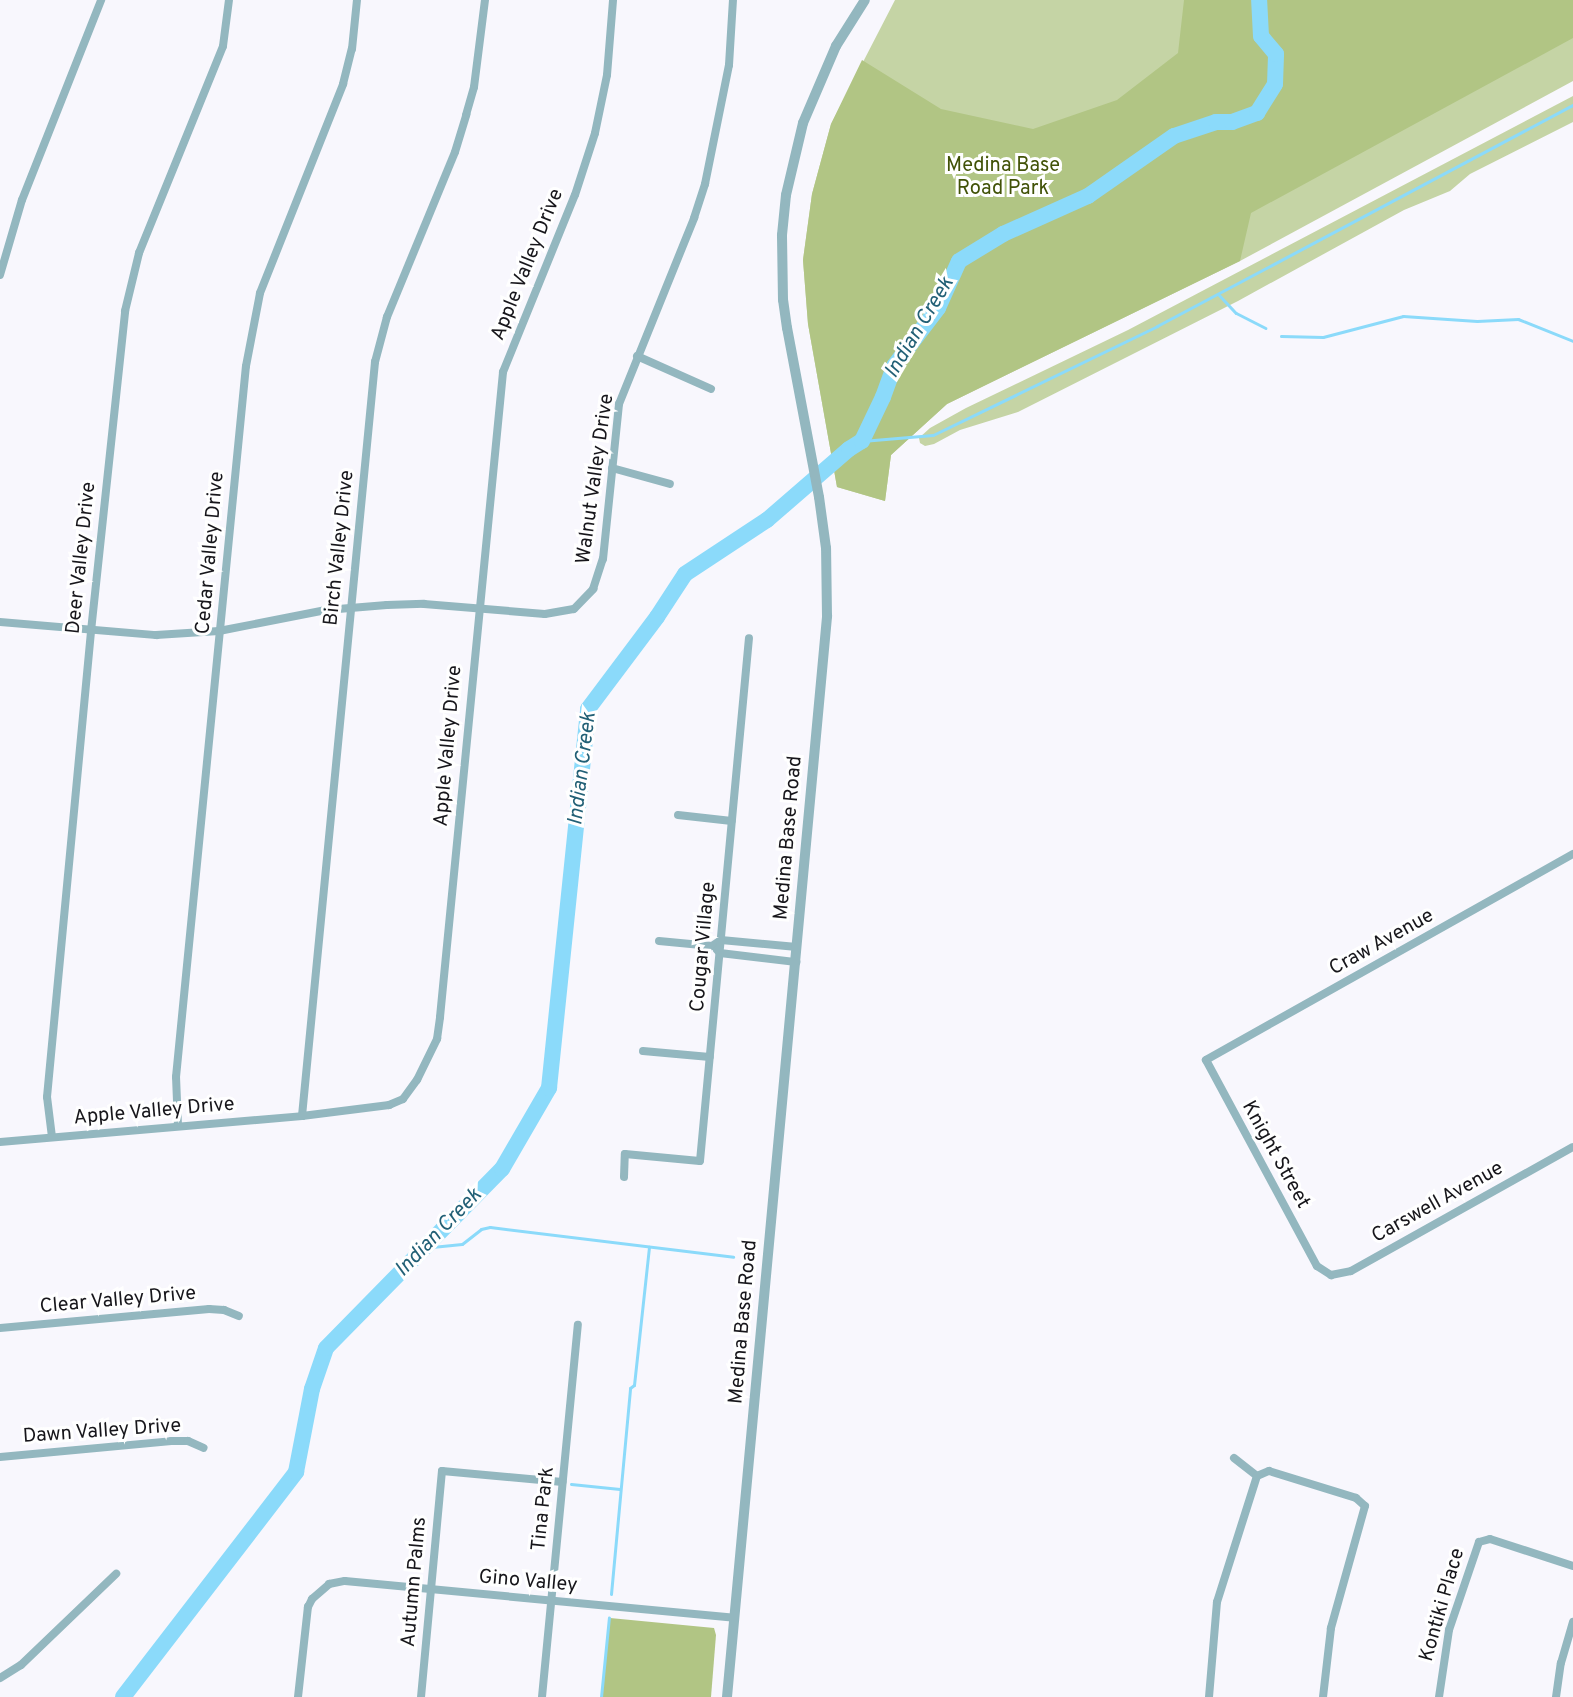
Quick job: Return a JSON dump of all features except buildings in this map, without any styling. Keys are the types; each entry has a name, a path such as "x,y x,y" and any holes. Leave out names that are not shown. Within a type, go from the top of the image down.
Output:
{"street":[{"path":"0,275 22,200 101,0"},
{"name":"Deer Valley Drive","path":"51,1137 47,1097 91,631 125,311 139,253 223,45 229,0"},
{"name":"Cedar Valley Drive","path":"178,1126 176,1077 246,366 254,315 271,263 342,84 352,49 357,0"},
{"name":"Birch Valley Drive","path":"302,1116 375,362 387,317 455,153 474,87 485,0"},
{"name":"Apple Valley Drive","path":"0,1142 302,1116 399,1102 410,1091 437,1039 503,372 574,195 592,142 607,75 613,0"},
{"name":"Walnut Valley Drive","path":"0,622 91,631 156,634 219,632 350,608 424,604 562,613 574,609 593,589 603,559 619,404 694,218 705,184 729,65 733,0"},
{"name":"Medina Base Road","path":"727,1697 827,616 826,548 819,497 791,358 783,300 782,235 786,195 795,150 818,83 836,46 865,0"},
{"path":"637,356 711,389"},
{"path":"612,468 670,484"},
{"name":"Cougar Village","path":"624,1177 625,1154 700,1161 749,638"},
{"path":"678,815 732,820"},
{"name":"Craw Avenue","path":"1206,1060 1573,854"},
{"path":"712,946 721,940 797,947"},
{"path":"659,941 712,946 720,953 796,962"},
{"path":"643,1051 710,1057"},
{"name":"Knight Street","path":"1206,1060 1317,1266"},
{"name":"Carswell Avenue","path":"1317,1266 1330,1275 1351,1271 1573,1147"},
{"name":"Clear Valley Drive","path":"0,1328 209,1309 225,1310 238,1316"},
{"name":"Tina Park","path":"542,1697 578,1325"},
{"name":"Dawn Valley Drive","path":"0,1457 171,1441 188,1441 204,1448"},
{"path":"1234,1458 1257,1476"},
{"name":"Autumn Palms","path":"421,1697 442,1471 563,1482"},
{"path":"1209,1697 1217,1602 1257,1476 1269,1471 1356,1498 1366,1509 1331,1628 1323,1697"},
{"name":"Kontiki Place","path":"1438,1697 1446,1640 1479,1542 1490,1539 1573,1566"},
{"path":"0,1678 21,1665 42,1647 116,1574"},
{"name":"Gino Valley","path":"298,1697 306,1616 312,1599 329,1584 345,1581 734,1618"},
{"path":"1556,1697 1561,1663 1573,1622"}],"green space":[{"name":"Medina Base Road Park","path":"895,0 1573,0 1573,81 1240,261 947,404 891,455 885,501 837,487 808,324 803,260 812,194 831,124"},
{"name":"Medina Base Road Park","path":"1184,0 1573,0 1573,38 1251,213 1240,261 947,404 891,455 885,501 837,487 808,324 803,260 812,194 831,124 862,60 941,109 1033,129 1117,100 1178,53"},
{"path":"1573,96 1573,122 1470,174 1450,191 1404,210 1238,301 1018,412 960,430 934,444 925,446 920,443 919,438 930,428 966,408 1128,330"},
{"path":"610,1618 714,1628 716,1635 711,1697 602,1697"}],"waterway":[{"name":"Indian Creek","path":"123,1697 296,1472 312,1389 326,1348 502,1169 549,1088 588,709 657,617 685,574 767,520 849,449 862,441 883,397 894,366 938,308 959,261 1003,234 1088,196 1174,136 1216,122 1232,122 1257,113 1275,84 1276,54 1261,36 1259,0"},
{"path":"862,441 933,435 1157,326 1573,105"},
{"path":"1218,294 1236,313 1265,328"},
{"path":"1281,336 1323,337 1403,316 1477,321 1518,319 1573,341"},
{"path":"422,1248 462,1244 481,1229 490,1227 733,1257"},
{"path":"611,1594 630,1388 634,1385 649,1247"},
{"path":"571,1484 620,1489"},
{"path":"601,1697 609,1617"}]}
